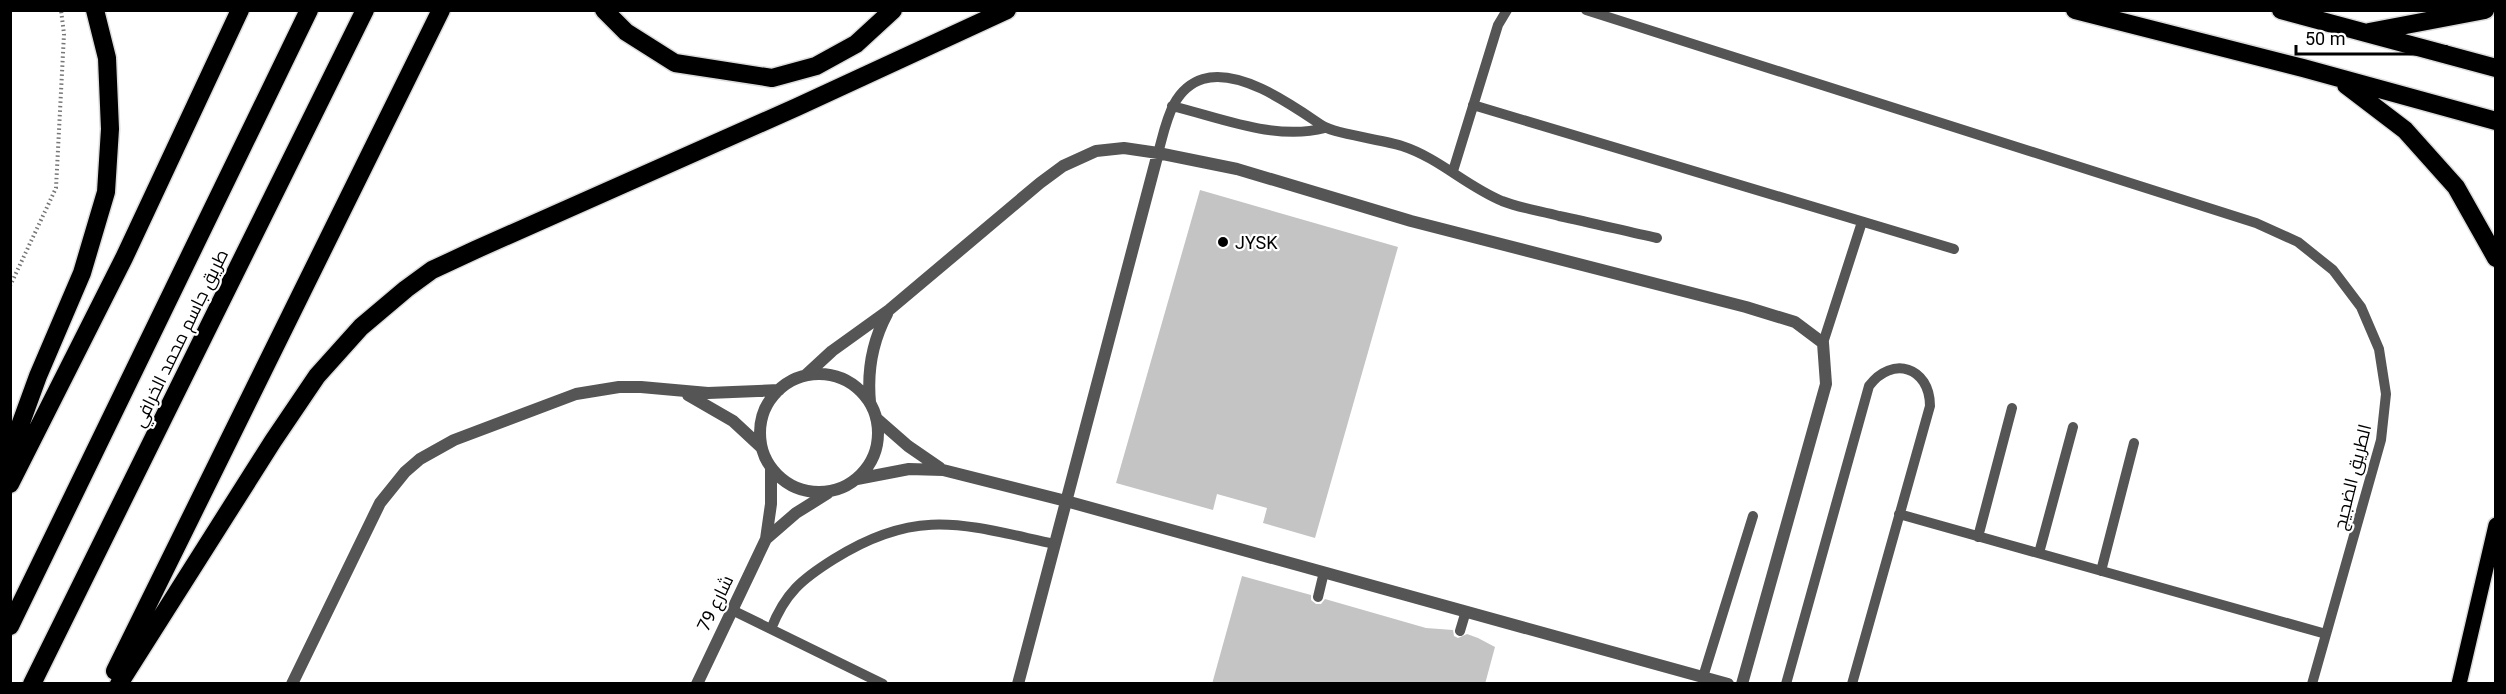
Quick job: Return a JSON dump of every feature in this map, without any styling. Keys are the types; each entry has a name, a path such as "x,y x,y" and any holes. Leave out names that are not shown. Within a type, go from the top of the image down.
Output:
{"highway":[{"path":"10,453 38,376 82,273 106,192 110,129 107,58 95,10"},
{"path":"10,484 124,258 240,10"},
{"name":"طريق جاسم محمد الخرافي","path":"10,626 309,10"},
{"name":"طريق جاسم محمد الخرافي","path":"32,684 365,10"},
{"path":"109,684 441,10"},
{"path":"604,10 626,32 675,63 772,78 816,66 856,44 893,10"},
{"path":"119,684 273,441 317,376 361,327 406,289 432,270 475,250 798,107 1007,10"},
{"path":"2075,10 2496,121"},
{"path":"2281,10 2496,68"},
{"path":"2363,33 2485,10"},
{"path":"2338,79 2406,130 2456,187 2496,258"}],"main road":[{"path":"2459,684 2495,526"}],"street":[{"path":"806,375 832,351 890,310 1063,166 1096,151 1124,148 1237,170 1411,221 1746,306 1795,322 1822,343 1826,384 1742,684"},
{"path":"1018,684 1158,153"},
{"path":"870,402 849,382 836,376 806,375 792,381 779,390 764,410 761,422 761,447 771,469 783,481 797,489 813,493 829,492 844,487 867,469 878,444 876,418 870,402 868,383 873,345 890,310"},
{"path":"292,684 380,502 391,487 420,459 454,440 576,394 641,387 684,393 779,390"},
{"path":"684,393 725,416 761,447"},
{"path":"876,418 908,446 943,470"},
{"name":"شارع 79","path":"697,684 766,539 771,504 771,469"},
{"path":"857,479 909,469 943,470 1066,501 1728,684"},
{"name":"شارع 79","path":"766,539 796,513 829,492"}],"lane":[{"path":"1452,171 1498,25 1507,10"},
{"name":"الطريق الضجيج","path":"1586,10 2256,224 2298,242 2333,270 2361,307 2379,349 2386,394 2381,440 2312,684"},
{"path":"1158,153 1172,106 1180,94 1190,85 1216,77 1230,78 1285,100 1325,128 1403,146 1437,161 1487,194 1515,206 1657,238"},
{"path":"1473,105 1954,249"},
{"path":"1172,106 1284,133 1325,128"},
{"path":"1822,343 1862,222"},
{"path":"1786,684 1869,386 1886,370 1908,369 1926,384 1930,395 1930,406 1852,684"},
{"path":"1978,537 2012,408"},
{"path":"2039,554 2073,427"},
{"path":"2101,571 2134,443"},
{"path":"1899,514 2326,634"},
{"path":"1703,677 1753,516"},
{"path":"771,629 785,599 808,575 868,539 892,530 942,523 1055,544"},
{"path":"1318,597 1324,572"},
{"path":"732,610 883,684"},
{"path":"1460,632 1466,611"}],"path":[{"path":"10,286 56,188 64,34 61,10"}],"building":[{"path":"1200,190 1398,247 1315,538 1263,523 1267,508 1217,494 1213,510 1116,483"},
{"path":"1242,576 1311,595 1311,600 1316,604 1321,604 1325,599 1426,628 1453,630 1454,636 1458,638 1467,634 1478,638 1495,647 1485,684 1212,684"}],"place":[{"name":"JYSK","path":"1223,242"}]}
